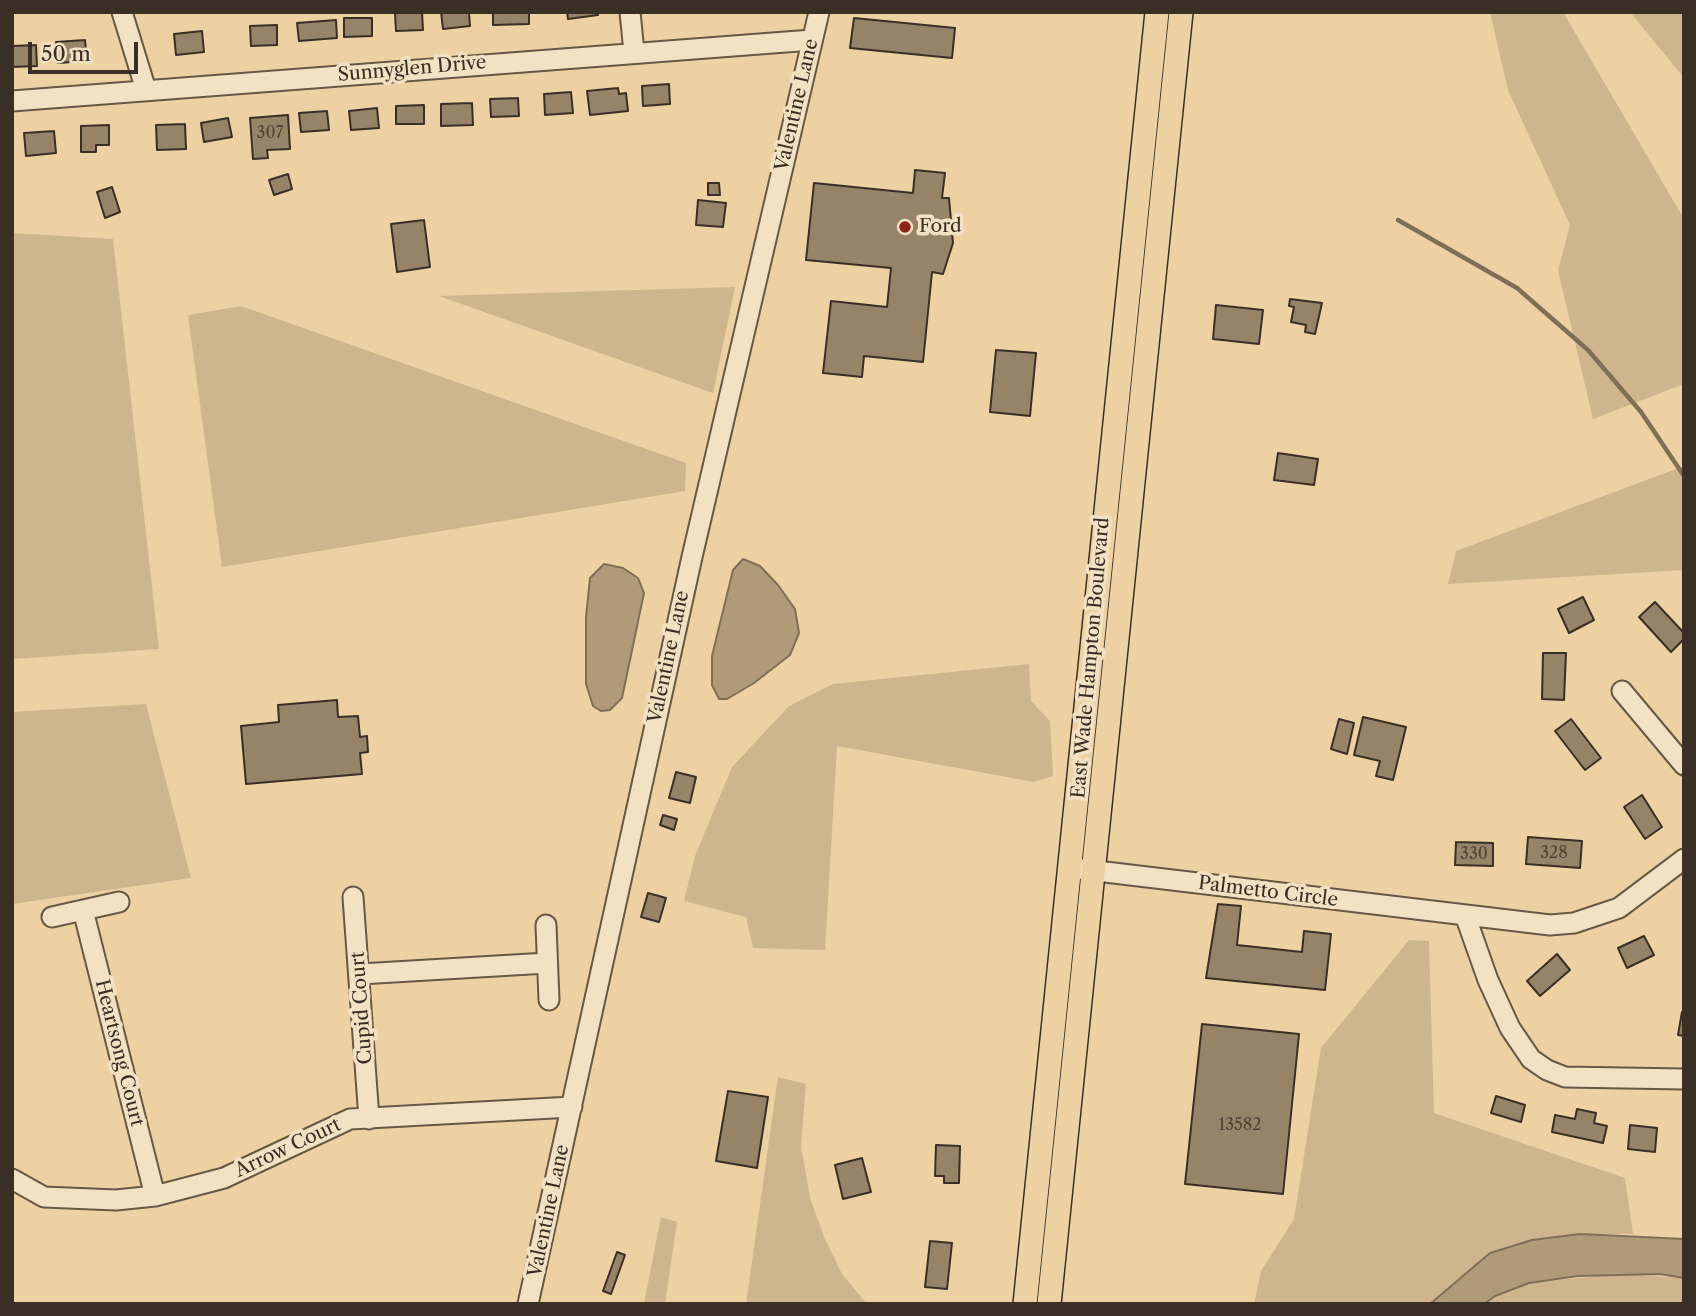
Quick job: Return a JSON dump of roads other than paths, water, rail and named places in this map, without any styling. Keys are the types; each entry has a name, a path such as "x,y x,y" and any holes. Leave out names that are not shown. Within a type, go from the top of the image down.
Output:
{"main road":[{"name":"East Wade Hampton Boulevard","path":"1025,1304 1072,869 1098,570 1157,12"},
{"name":"East Wade Hampton Boulevard","path":"1049,1304 1181,12"},
{"path":"1064,938 1088,941"},
{"path":"1052,1049 1076,1052"},
{"path":"1032,1232 1057,1236"}],"street":[{"path":"122,12 146,90"},
{"path":"630,12 634,52"},
{"name":"Valentine Lane","path":"528,1304 694,545 819,12"},
{"name":"Sunnyglen Drive","path":"12,101 812,40"},
{"path":"1622,691 1684,765"},
{"name":"Palmetto Circle","path":"1072,869 1550,925 1597,918 1619,908 1684,859"},
{"name":"Cupid Court","path":"353,897 369,1119"},
{"path":"52,917 119,902"},
{"name":"Heartsong Court","path":"83,910 155,1196"},
{"path":"1465,915 1505,1016 1519,1044 1531,1059 1547,1070 1565,1077 1684,1079"},
{"path":"545,925 549,1000"},
{"path":"360,974 547,963"},
{"name":"Arrow Court","path":"12,1179 44,1197 116,1200 155,1196 224,1178 350,1119 572,1107"}],"waterway":[{"path":"1398,220 1517,288 1588,350 1641,412 1684,476"}],"place":[{"name":"Ford","path":"905,227"}]}
